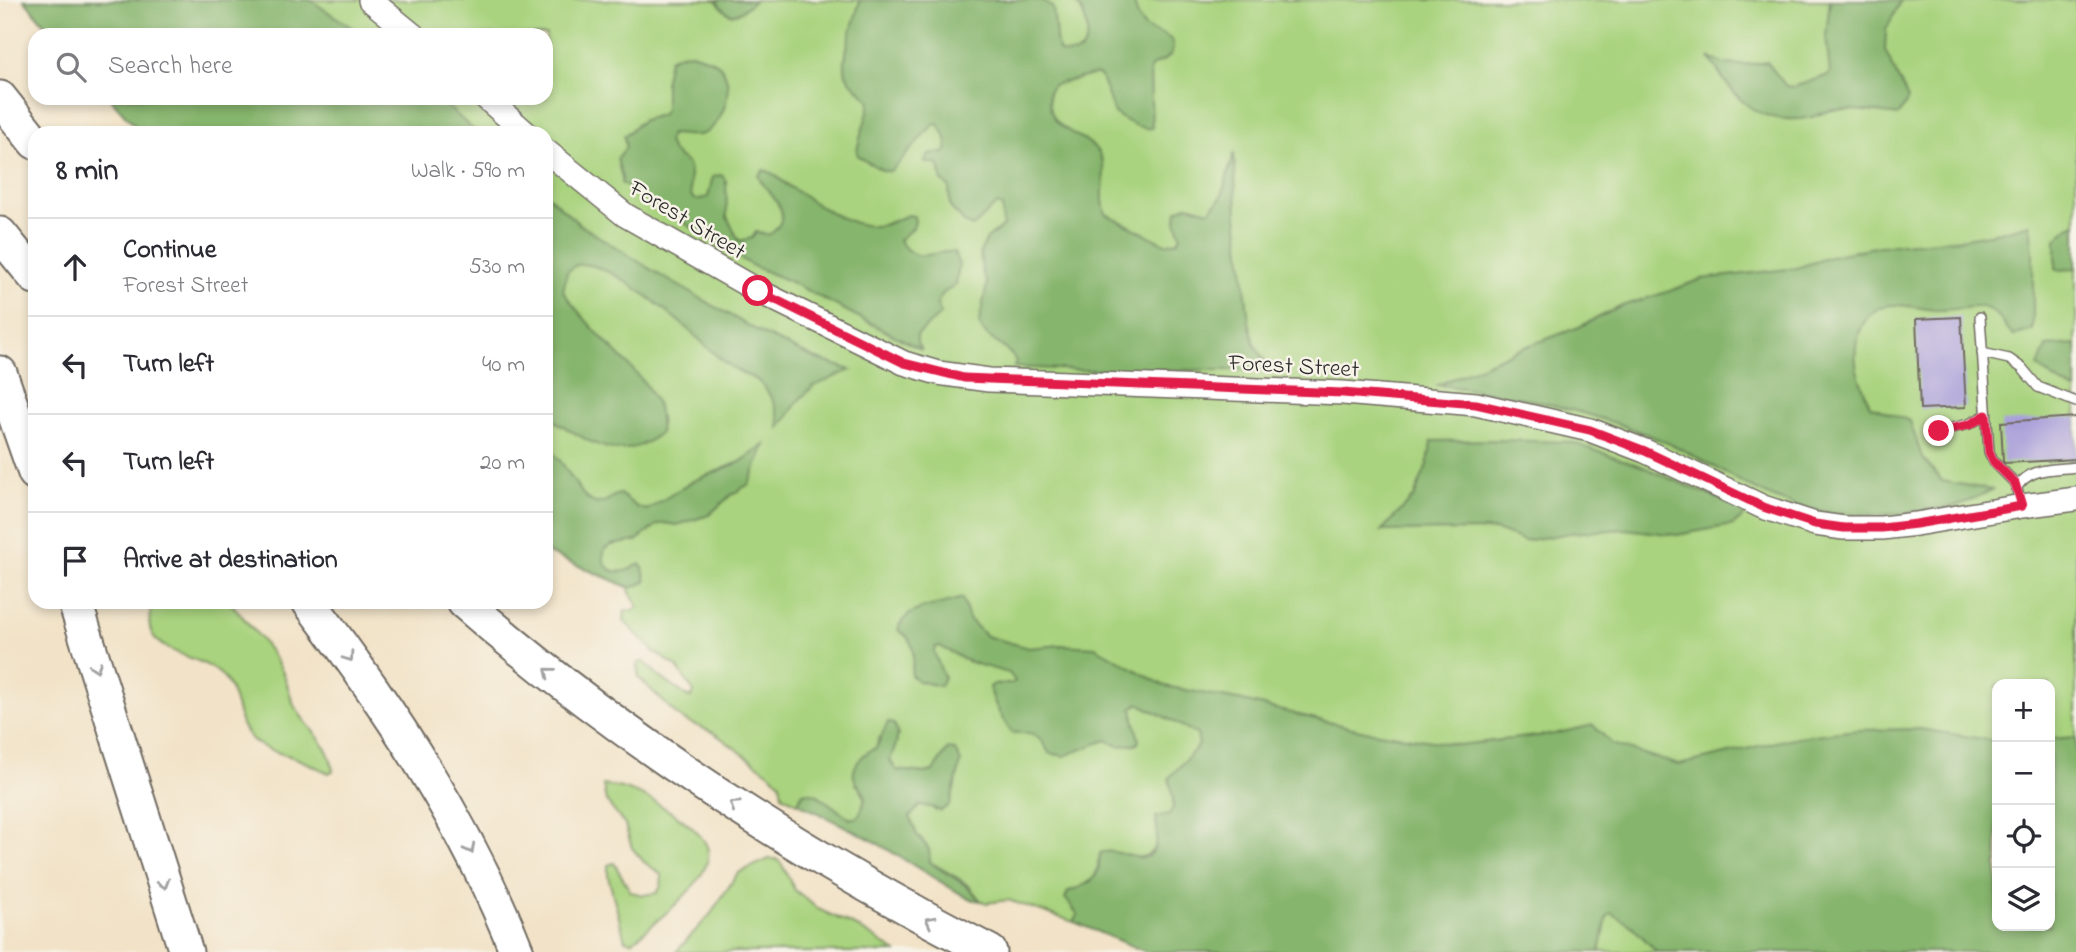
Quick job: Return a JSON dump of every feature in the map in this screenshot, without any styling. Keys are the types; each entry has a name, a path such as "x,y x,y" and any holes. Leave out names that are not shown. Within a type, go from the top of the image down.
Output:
{"highway":[{"path":"0,98 28,133"},
{"path":"0,234 28,269"},
{"path":"0,373 28,454"},
{"path":"77,609 186,952"},
{"path":"314,609 379,698 433,782 477,861 517,952"},
{"path":"473,609 612,721 725,800 848,876 990,952"}],"street":[{"path":"370,0 404,28"},
{"path":"494,105 518,126"},
{"name":"Forest Street","path":"553,156 625,215 668,242 904,363 938,373 989,380 1343,393 1476,404 1590,430 1645,451 1763,507 1815,524 1844,528 1882,528 1916,524 2019,496 2076,499"}],"lane":[{"path":"1980,317 1989,452 2019,496"},
{"path":"1982,353 2009,359 2022,368 2038,387 2076,402"},
{"path":"1939,431 1969,425 1986,415"},
{"path":"2019,496 2022,478 2034,472 2076,467"}],"green space":[{"path":"24,0 2076,0 2076,854 2055,854 2055,679 1992,679 1992,853 1170,814 1160,816 1156,823 1156,847 1150,853 1132,859 1098,861 1093,879 1076,889 1079,915 1074,922 1008,900 987,903 981,901 969,886 930,862 926,845 917,835 909,817 920,805 936,811 954,787 959,770 948,749 933,771 925,773 896,770 890,760 898,735 879,738 856,784 864,800 862,808 858,817 851,819 812,793 800,797 798,803 782,795 780,783 772,775 714,733 676,714 639,678 637,666 639,662 644,662 688,697 692,697 694,692 677,667 653,651 624,621 625,610 633,611 638,606 629,591 630,588 553,555 553,126 135,126 116,105 553,105 553,28 48,28"},
{"path":"24,0 310,0 352,28 48,28"},
{"path":"716,0 755,0 739,12 730,14"},
{"path":"860,0 1042,0 1053,8 1060,52 1071,54 1080,51 1087,37 1084,17 1073,0 1134,0 1137,14 1144,26 1167,36 1173,43 1171,55 1150,69 1152,128 1138,126 1114,113 1101,77 1097,74 1053,85 1049,91 1054,117 1068,131 1094,147 1100,155 1104,169 1103,199 1106,214 1165,244 1178,241 1181,236 1176,221 1177,210 1189,205 1209,211 1221,198 1234,153 1237,215 1249,321 1254,344 1271,370 1079,370 1014,367 1016,361 1012,355 986,334 979,323 987,284 982,271 980,252 987,239 1003,226 1002,207 998,204 995,206 972,227 950,207 949,187 942,181 939,165 925,162 931,153 945,153 946,138 939,125 935,124 930,128 890,171 880,169 857,154 870,101 847,76 845,60"},
{"path":"1830,0 1901,0 1886,30 1885,50 1908,99 1899,115 1841,110 1807,118 1773,117 1748,106 1737,96 1709,57 1729,64 1767,62 1786,86 1793,87 1826,76 1830,73 1826,36"},
{"path":"692,53 712,60 721,67 727,93 722,113 710,129 700,135 671,134 668,140 672,151 689,167 692,197 697,200 708,197 713,176 722,175 726,181 727,217 739,241 752,238 756,232 769,235 778,227 781,219 779,205 758,176 763,170 774,174 819,206 850,221 877,226 908,215 914,216 913,228 899,240 905,248 918,255 954,252 959,265 956,285 940,297 937,305 941,314 917,335 917,343 922,350 789,281 753,266 621,183 617,159 626,147 624,136 643,120 661,115 665,109 665,79 669,59"},
{"path":"116,105 446,105 469,126 135,126"},
{"path":"553,200 579,224 660,275 765,335 814,358 851,370 814,386 799,400 779,429 774,403 756,380 723,361 671,315 628,283 589,265 575,266 567,272 563,291 586,321 651,392 660,418 660,433 644,444 630,449 616,449 588,441 553,420"},
{"path":"2030,224 2033,252 2033,330 2013,336 1995,314 1981,307 1939,310 1890,305 1869,316 1857,341 1857,370 1870,406 1910,421 1922,457 1942,481 1992,490 1954,506 1868,515 1830,513 1793,505 1774,498 1670,444 1614,423 1527,399 1438,385 1517,350 1579,327 1622,306 1701,279 1797,268 1835,255 1880,246 1960,239"},
{"path":"2076,224 2076,269 2056,270 2056,239"},
{"path":"2076,344 2076,391 2038,367 2046,346"},
{"path":"1432,441 1571,442 1641,466 1749,512 1733,525 1677,535 1625,529 1570,533 1525,541 1496,530 1381,531 1414,497 1427,465"},
{"path":"765,445 749,484 731,495 709,515 677,525 657,525 636,541 612,545 605,549 605,563 610,569 624,571 640,564 646,582 631,588 553,555 553,453 580,490 593,502 600,503 620,494 637,507 647,510 693,481 740,462"},
{"path":"962,598 969,619 986,636 1029,648 1060,645 1095,647 1165,686 1243,701 1365,731 1459,745 1554,734 1593,725 1612,744 1679,765 1797,737 1857,730 1920,729 1992,740 1992,931 2055,931 2055,739 2076,737 2076,952 1657,952 1632,926 1611,913 1607,917 1600,952 1146,952 1074,922 1078,915 1065,898 1068,892 1093,879 1098,871 1100,853 1108,851 1136,857 1150,855 1155,847 1156,817 1169,815 1173,807 1169,778 1199,745 1197,734 1138,703 1132,709 1139,741 1137,744 1119,746 1106,740 1064,756 1049,753 1035,735 1012,733 1001,717 990,687 994,684 1011,684 1015,681 1009,673 969,662 940,646 935,647 934,652 944,677 940,686 918,681 911,675 913,649 908,639 898,630 901,622 915,611"},
{"path":"152,609 236,609 277,662 295,707 324,745 333,771 329,773 255,742 243,727 226,680 208,666 158,642 151,632 149,619"},
{"path":"888,722 894,724 897,733 897,742 890,760 896,770 925,773 933,771 948,749 955,750 961,762 950,804 941,811 920,805 910,817 917,835 929,849 930,862 962,883 981,901 969,899 870,839 798,803 803,793 808,792 818,795 850,819 858,817 865,796 856,782 854,771 862,757 876,748"},
{"path":"603,785 632,791 667,809 695,830 708,850 707,862 692,888 632,942 625,940 608,876 608,865 614,863 631,892 643,895 657,893 662,875 644,862 632,848 625,825 606,801"},
{"path":"769,859 776,859 781,863 795,890 818,909 859,928 896,952 676,952 710,915 738,873"},
{"path":"1611,913 1632,926 1657,952 1600,952 1607,917"}],"building":[{"path":"1961,317 1966,407 1920,409 1916,319"},
{"path":"2076,417 2076,459 2004,463 2001,422"}],"route":[{"path":"758,291 904,363 964,378 1343,393 1476,404 1562,422 1645,451 1763,507 1815,524 1844,528 1882,528 2022,506 2015,483 1994,462 1989,452 1986,415 1969,425 1939,431"}]}
